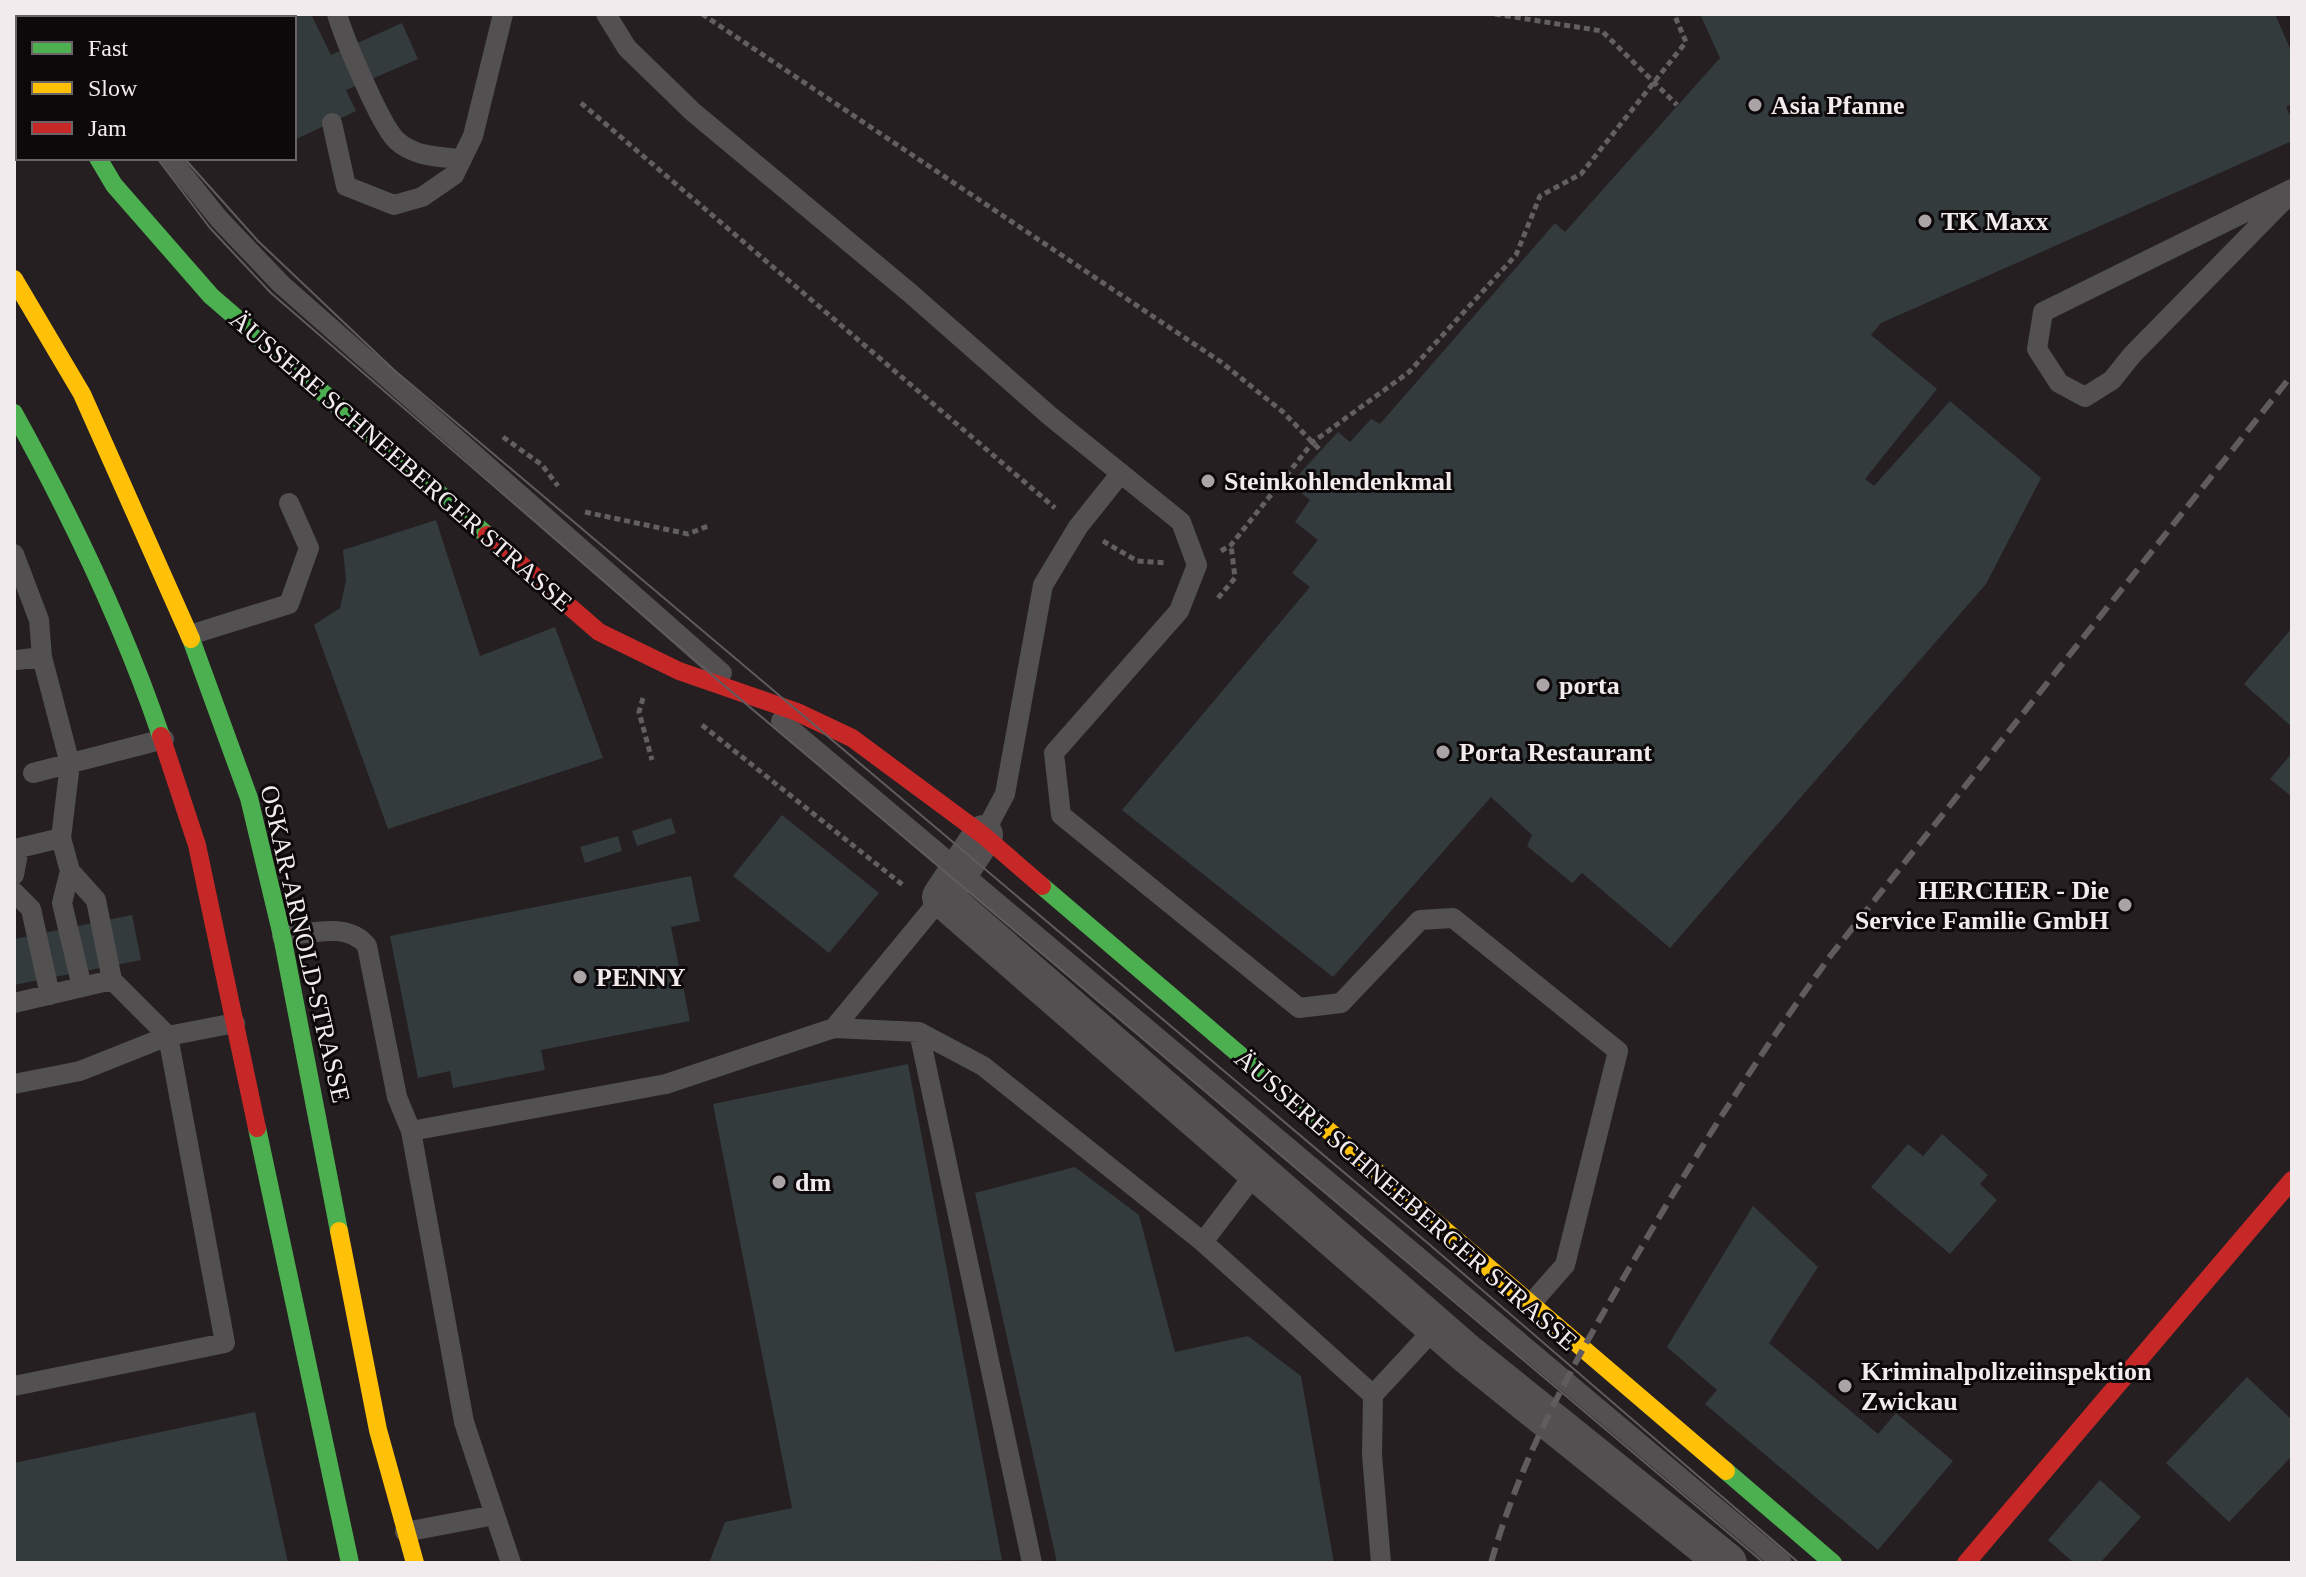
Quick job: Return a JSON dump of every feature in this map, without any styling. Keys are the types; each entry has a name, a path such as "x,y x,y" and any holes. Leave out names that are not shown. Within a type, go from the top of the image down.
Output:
{"main road":[{"name":"ÄUSSERE SCHNEEBERGER STRASSE","path":"99,160 114,185 211,296 599,632 679,671 797,712 852,738 983,835 1529,1306 1833,1563"},
{"name":"OSKAR-ARNOLD-STRASSE","path":"14,279 82,394 190,635 249,798 282,936 378,1430 415,1563"},
{"path":"14,413 44,467 135,660 197,845 350,1563"},
{"path":"1966,1563 2292,1180"}],"street":[{"path":"944,892 983,835"},
{"name":"ÄUSSERE SCHNEEBERGER STRASSE","path":"944,892 1436,1327 1727,1563"}],"lane":[{"path":"337,14 344,38 395,139 421,155 462,159"},
{"path":"332,123 346,186 394,205 422,197 454,175 473,136 503,14"},
{"path":"606,14 627,48 693,112 910,293 1050,416 1181,522 1197,565 1179,611 1054,753 1061,815 1299,1008 1341,1003 1420,920 1453,918 1618,1051 1565,1265 1529,1306"},
{"name":"ÄUSSERE SCHNEEBERGER STRASSE","path":"172,160 219,219 281,284 753,698 944,892 1782,1563"},
{"path":"2292,191 2112,380 2085,397 2059,383 2037,349 2043,312 2292,191"},
{"path":"983,835 1005,794 1043,585 1078,527 1121,473"},
{"path":"190,635 289,604 309,548 289,503"},
{"path":"14,554 39,620 42,657 70,764 61,838 70,871 96,900 112,980 168,1036 225,1343 14,1386"},
{"path":"17,660 42,657"},
{"path":"33,773 164,739"},
{"path":"14,875 16,849 61,838"},
{"path":"70,871 62,903 82,987"},
{"path":"14,892 31,909 50,995"},
{"path":"834,1028 944,892"},
{"path":"282,936 344,930 358,935 367,946 397,1097 411,1131 464,1422 511,1563"},
{"path":"14,1003 112,980"},
{"path":"14,1084 80,1071 168,1036 235,1023"},
{"path":"411,1131 666,1084 834,1028 919,1032 983,1066 1203,1242 1373,1395"},
{"path":"919,1032 1032,1563"},
{"path":"1203,1242 1257,1171"},
{"path":"1381,1563 1372,1455 1373,1395 1436,1327"},
{"path":"405,1532 495,1515"}],"path":[{"path":"702,14 1221,362 1321,451"},
{"path":"1495,14 1602,31 1677,105"},
{"path":"581,103 933,407 1078,527 1137,561 1197,565 1231,545 1313,442 1409,372 1516,255 1540,196 1581,174 1686,42 1674,14"},
{"path":"594,522 584,512 688,534 708,526"},
{"path":"644,697 639,712 652,760"},
{"path":"695,719 944,892"}],"building":[{"path":"311,14 331,55 402,23 418,59 346,90 356,111 296,139 296,16 224,16"},
{"path":"1700,14 2275,14 2292,53 2292,104 2286,107 2292,120 2292,141 1881,323 1871,335 1937,389 1865,479 1874,486 1950,401 2041,478 1986,584 1670,948 1582,873 1572,883 1527,846 1532,835 1491,797 1333,977 1122,810 1310,587 1292,573 1318,540 1295,522 1310,500 1290,484 1338,432 1350,442 1371,419 1380,424 1555,223 1565,232 1720,58"},
{"path":"436,520 480,656 555,627 603,758 388,829 314,625 340,608 346,580 343,550"},
{"path":"2292,628 2292,727 2244,684"},
{"path":"2292,753 2292,797 2270,779"},
{"path":"782,815 879,893 829,953 733,876"},
{"path":"671,818 676,833 637,846 632,831"},
{"path":"618,836 622,851 585,863 580,847"},
{"path":"691,876 700,921 671,927 690,1021 541,1050 545,1070 453,1088 450,1071 418,1078 390,936"},
{"path":"132,915 141,960 14,985 14,939"},
{"path":"908,1064 1002,1560 709,1563 725,1522 792,1508 713,1104"},
{"path":"1942,1134 1988,1175 1980,1184 1997,1200 1950,1254 1871,1187 1908,1144 1923,1156"},
{"path":"1075,1167 1139,1215 1175,1352 1248,1336 1301,1376 1334,1563 1057,1563 975,1193"},
{"path":"1753,1206 1818,1267 1769,1343 1878,1434 1896,1413 1953,1461 1878,1550 1705,1404 1717,1390 1667,1347"},
{"path":"2247,1377 2292,1420 2292,1456 2229,1522 2166,1463"},
{"path":"255,1412 288,1563 14,1563 14,1463"},
{"path":"2100,1480 2141,1517 2100,1563 2074,1563 2048,1540"}],"tram line":[{"path":"159,160 210,228 271,293 726,687 1764,1563"},
{"path":"186,160 258,241 394,370 1430,1245 1799,1563"}],"railway":[{"path":"1491,1563 1517,1487 1568,1377 1675,1191 1777,1032 1831,955 2292,375"}],"traffic: fast":[{"path":"99,160 114,185 211,296 487,535"},
{"path":"14,413 95,571 161,736"},
{"path":"191,639 249,798 282,936 339,1231"},
{"path":"1042,886 1322,1125"},
{"path":"257,1128 350,1563"},
{"path":"1726,1471 1833,1563"}],"traffic: slow":[{"path":"14,279 82,394 191,639"},
{"path":"1322,1125 1726,1471"},
{"path":"339,1231 378,1430 415,1563"}],"traffic: jam":[{"path":"487,535 599,632 679,671 797,712 852,738 983,835 1042,886"},
{"path":"161,736 197,845 257,1128"},
{"path":"1966,1563 2292,1180"}],"place":[{"name":"Asia Pfanne","path":"1755,105"},
{"name":"TK Maxx","path":"1925,221"},
{"name":"Steinkohlendenkmal","path":"1208,481"},
{"name":"porta","path":"1543,685"},
{"name":"Porta Restaurant","path":"1443,752"},
{"name":"HERCHER - Die Service Familie GmbH","path":"2125,905"},
{"name":"PENNY","path":"580,977"},
{"name":"dm","path":"779,1182"},
{"name":"Kriminalpolizeiinspektion Zwickau","path":"1845,1386"}]}
